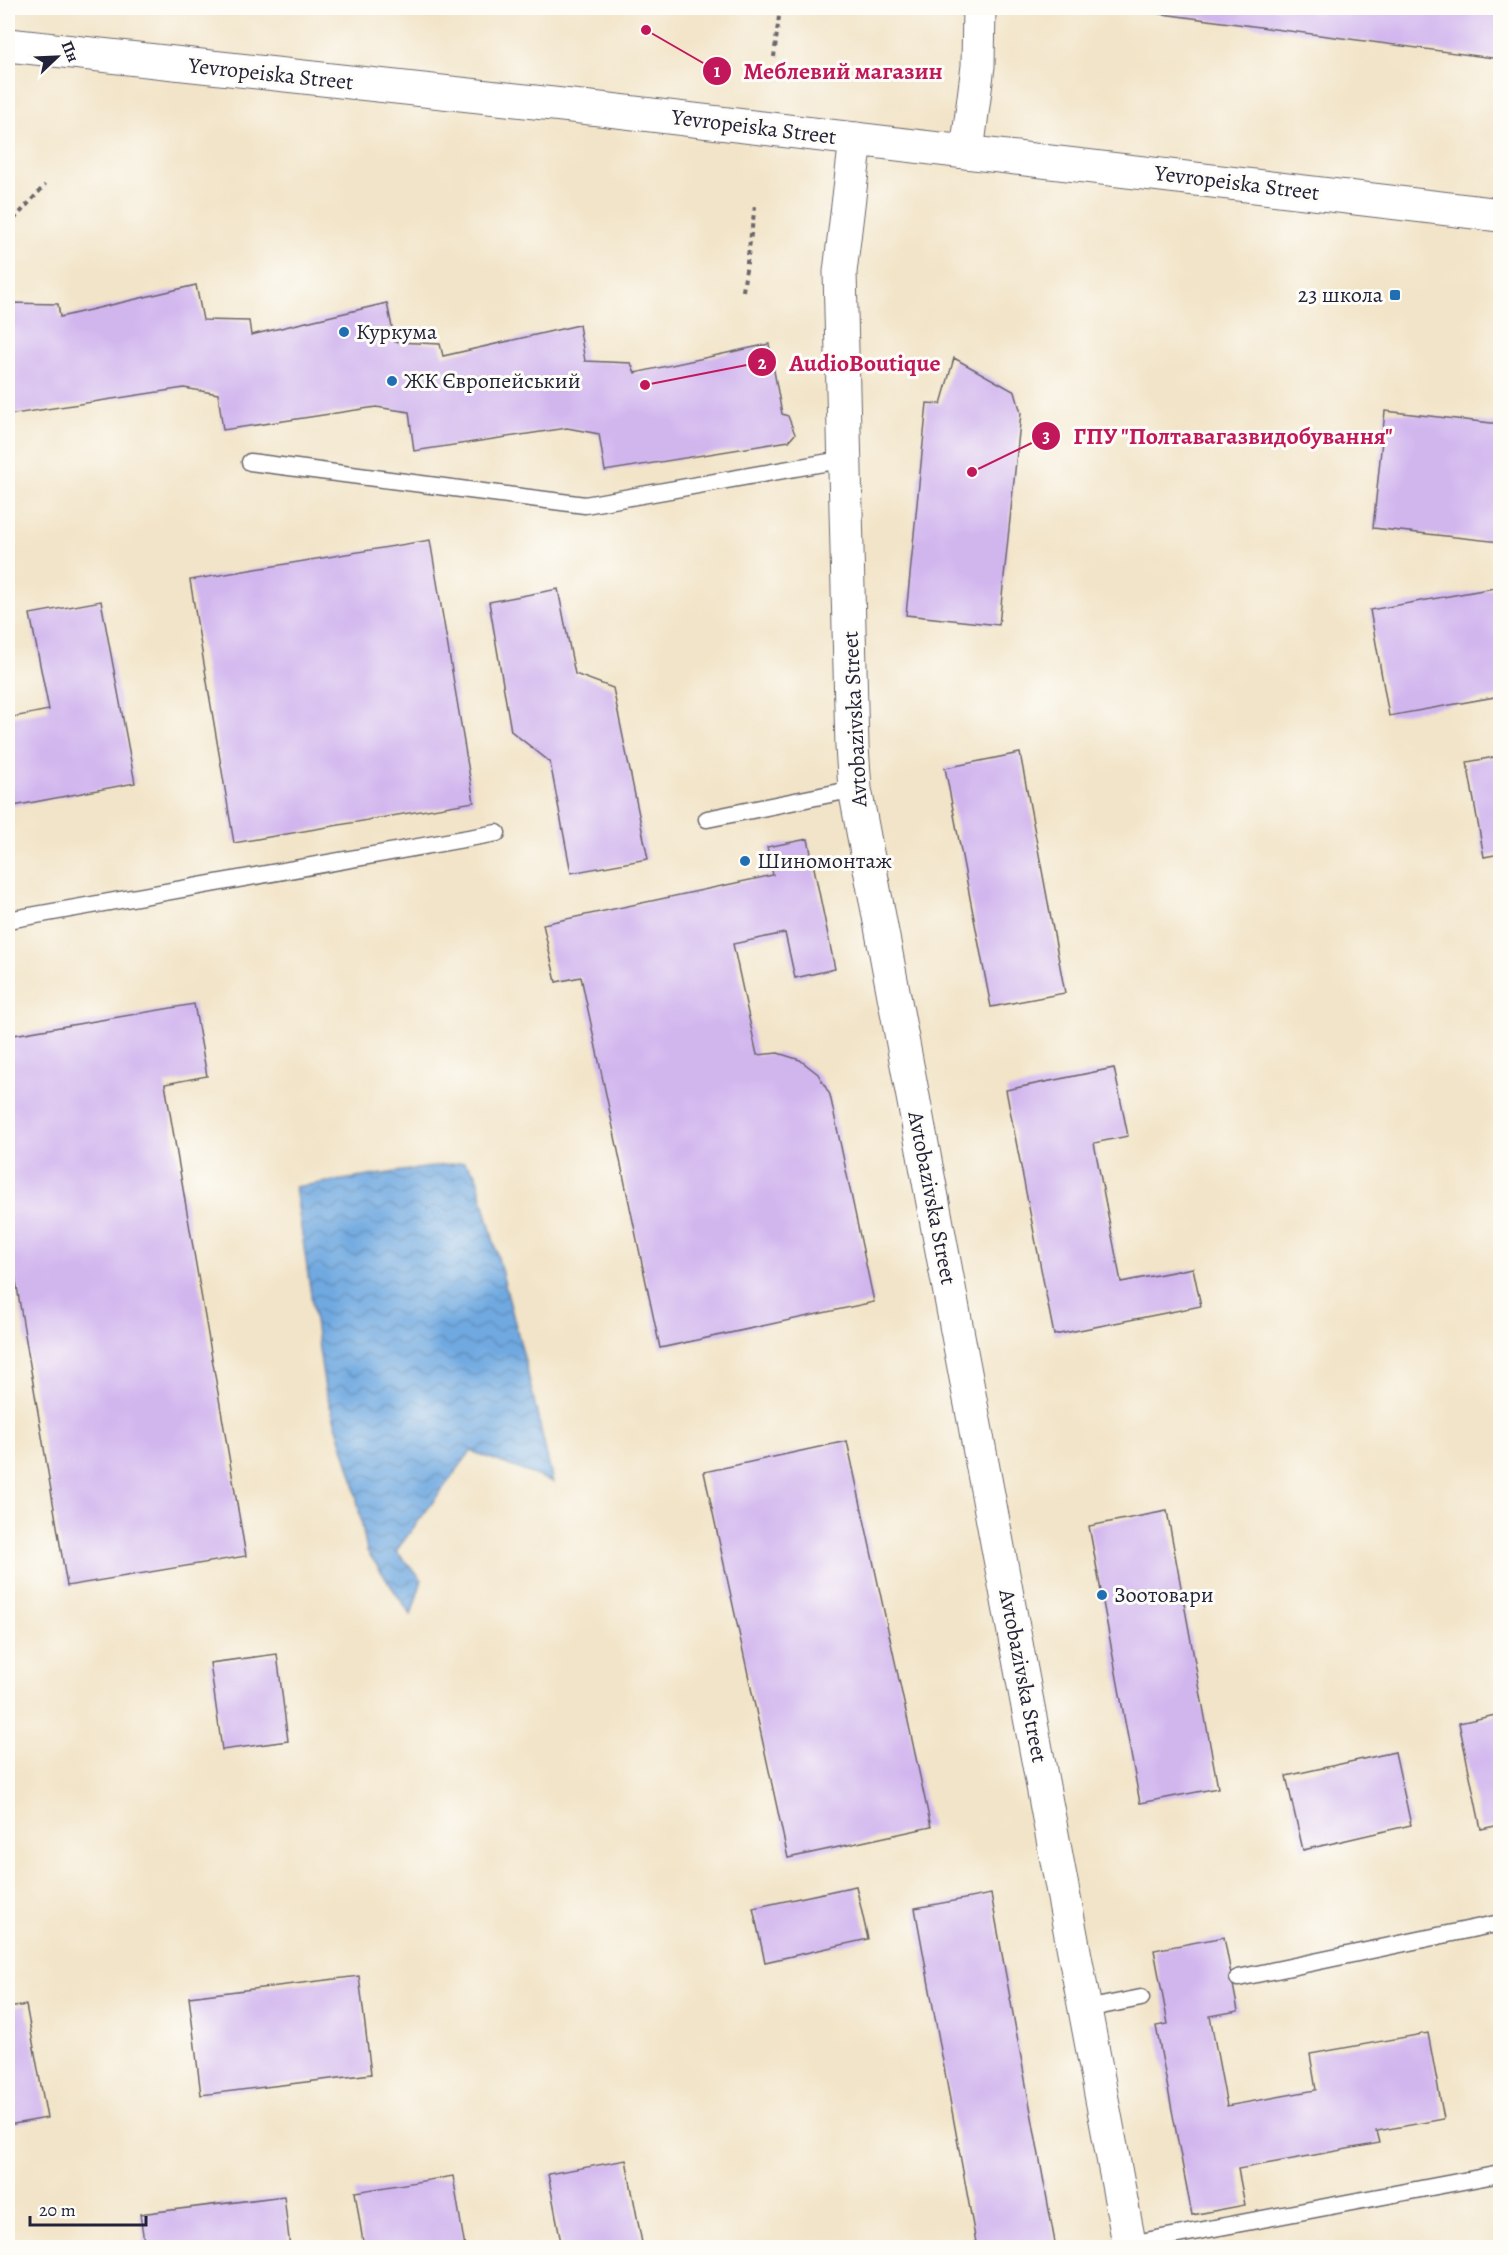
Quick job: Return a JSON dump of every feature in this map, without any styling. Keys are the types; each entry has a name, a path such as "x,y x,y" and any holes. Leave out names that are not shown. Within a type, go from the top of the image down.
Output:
{"street":[{"path":"968,152 978,66 979,8"},
{"name":"Yevropeiska Street","path":"8,45 856,139 1500,215"},
{"name":"Avtobazivska Street","path":"856,139 840,272 855,789 1130,2246"}],"lane":[{"path":"250,462 585,505 846,459"},
{"path":"707,819 855,789"},
{"path":"8,920 497,833"},
{"path":"1238,1978 1500,1923"},
{"path":"1086,2009 1141,1998"},
{"path":"1130,2246 1500,2174"}],"path":[{"path":"774,57 780,8"},
{"path":"8,226 45,186"},
{"path":"743,291 755,206"}],"water":[{"path":"464,1162 476,1174 525,1361 553,1482 471,1451 396,1551 422,1580 411,1615 367,1551 353,1479 325,1389 295,1187"}],"building":[{"path":"1500,8 1500,59 1125,9"},
{"name":"ЖК Європейський","path":"196,285 203,320 249,321 251,335 387,303 395,342 440,344 443,356 579,325 585,361 631,363 635,373 769,344 782,414 788,416 795,434 789,441 605,471 599,434 567,428 414,451 409,412 376,407 223,430 218,394 184,388 8,415 8,303 58,304 60,317"},
{"path":"954,358 1015,392 1021,413 999,625 906,615 927,403 941,404"},
{"path":"1385,411 1500,424 1500,542 1373,528"},
{"path":"430,540 474,802 234,843 190,580"},
{"path":"1500,587 1500,696 1389,716 1370,610"},
{"path":"558,589 575,674 613,688 648,859 571,873 550,762 511,731 489,602"},
{"path":"101,601 135,783 8,807 8,718 49,710 30,614"},
{"path":"1020,753 1065,993 991,1007 945,768"},
{"path":"1500,756 1500,854 1484,857 1467,762"},
{"path":"808,839 835,969 795,978 785,933 733,944 757,1055 778,1053 800,1060 818,1074 830,1095 874,1302 660,1348 581,977 556,982 543,924 773,875 767,847"},
{"path":"194,1004 207,1076 165,1084 246,1556 67,1586 8,1233 8,1036"},
{"path":"1114,1068 1128,1136 1094,1143 1121,1282 1193,1268 1201,1306 1054,1335 1006,1090"},
{"path":"847,1441 931,1827 788,1858 704,1472"},
{"path":"1167,1511 1218,1788 1140,1803 1089,1526"},
{"path":"277,1654 288,1741 222,1750 210,1663"},
{"path":"1500,1714 1500,1825 1481,1829 1459,1723"},
{"path":"1395,1752 1411,1825 1303,1850 1286,1776"},
{"path":"856,1886 868,1939 765,1962 753,1908"},
{"path":"991,1894 1056,2248 977,2248 915,1908"},
{"path":"1224,1937 1238,2011 1210,2016 1227,2106 1316,2090 1310,2054 1428,2033 1444,2119 1377,2131 1380,2143 1238,2169 1245,2205 1192,2215 1156,2026 1168,2024 1154,1950"},
{"path":"359,1976 371,2074 201,2095 189,1997"},
{"path":"26,2005 47,2118 8,2125 8,2008"},
{"path":"626,2160 643,2248 562,2248 548,2174"},
{"path":"453,2176 465,2248 364,2248 355,2192"},
{"path":"284,2196 290,2248 145,2248 140,2214"}],"place":[{"name":"Меблевий магазин","path":"646,30"},
{"name":"23 школа","path":"1395,295"},
{"name":"Куркума","path":"344,332"},
{"name":"ЖК Європейський","path":"392,381"},
{"name":"AudioBoutique","path":"645,385"},
{"name":"ГПУ \"Полтавагазвидобування\"","path":"972,472"},
{"name":"Шиномонтаж","path":"745,861"},
{"name":"Зоотовари","path":"1102,1595"}]}
